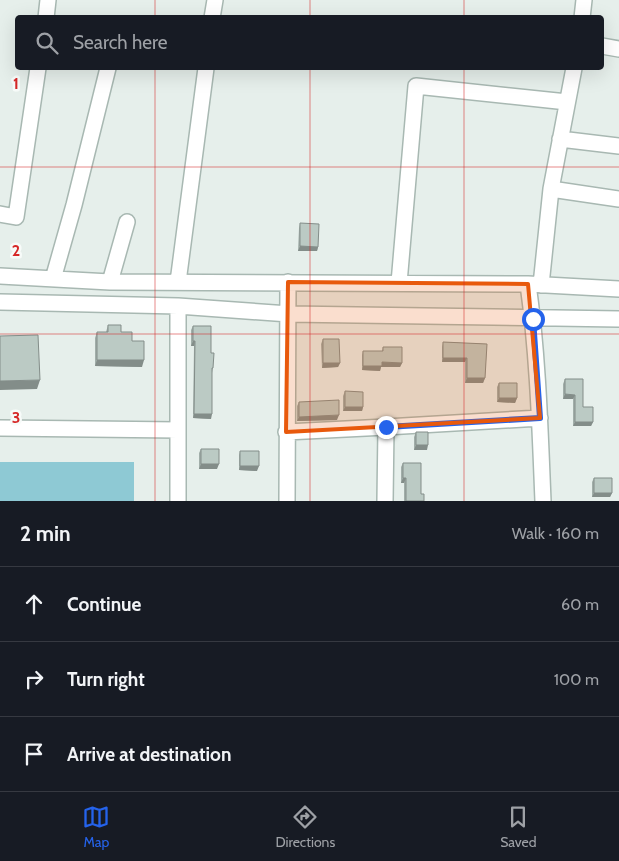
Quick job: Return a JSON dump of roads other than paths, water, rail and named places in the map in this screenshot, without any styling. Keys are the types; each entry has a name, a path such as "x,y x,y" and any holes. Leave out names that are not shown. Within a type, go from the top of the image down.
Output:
{"street":[{"path":"46,15 48,0"},
{"path":"212,15 215,0"},
{"path":"582,15 584,0"},
{"path":"604,46 619,49"},
{"path":"0,214 16,217 38,70"},
{"path":"53,279 74,205 108,70"},
{"path":"178,282 206,70"},
{"path":"543,501 540,418 533,319 535,284 574,70"},
{"path":"399,283 416,86 567,102"},
{"path":"560,139 619,146"},
{"path":"551,189 619,199"},
{"path":"110,282 127,222"},
{"path":"0,276 110,282 535,284 619,289"},
{"path":"287,501 288,282"},
{"path":"0,302 178,306 289,314 619,319"},
{"path":"178,306 178,501"},
{"path":"286,432 540,418"},
{"path":"385,501 386,427"},
{"path":"0,428 178,430"}],"water":[{"path":"0,462 134,462 134,501 0,501"}]}
